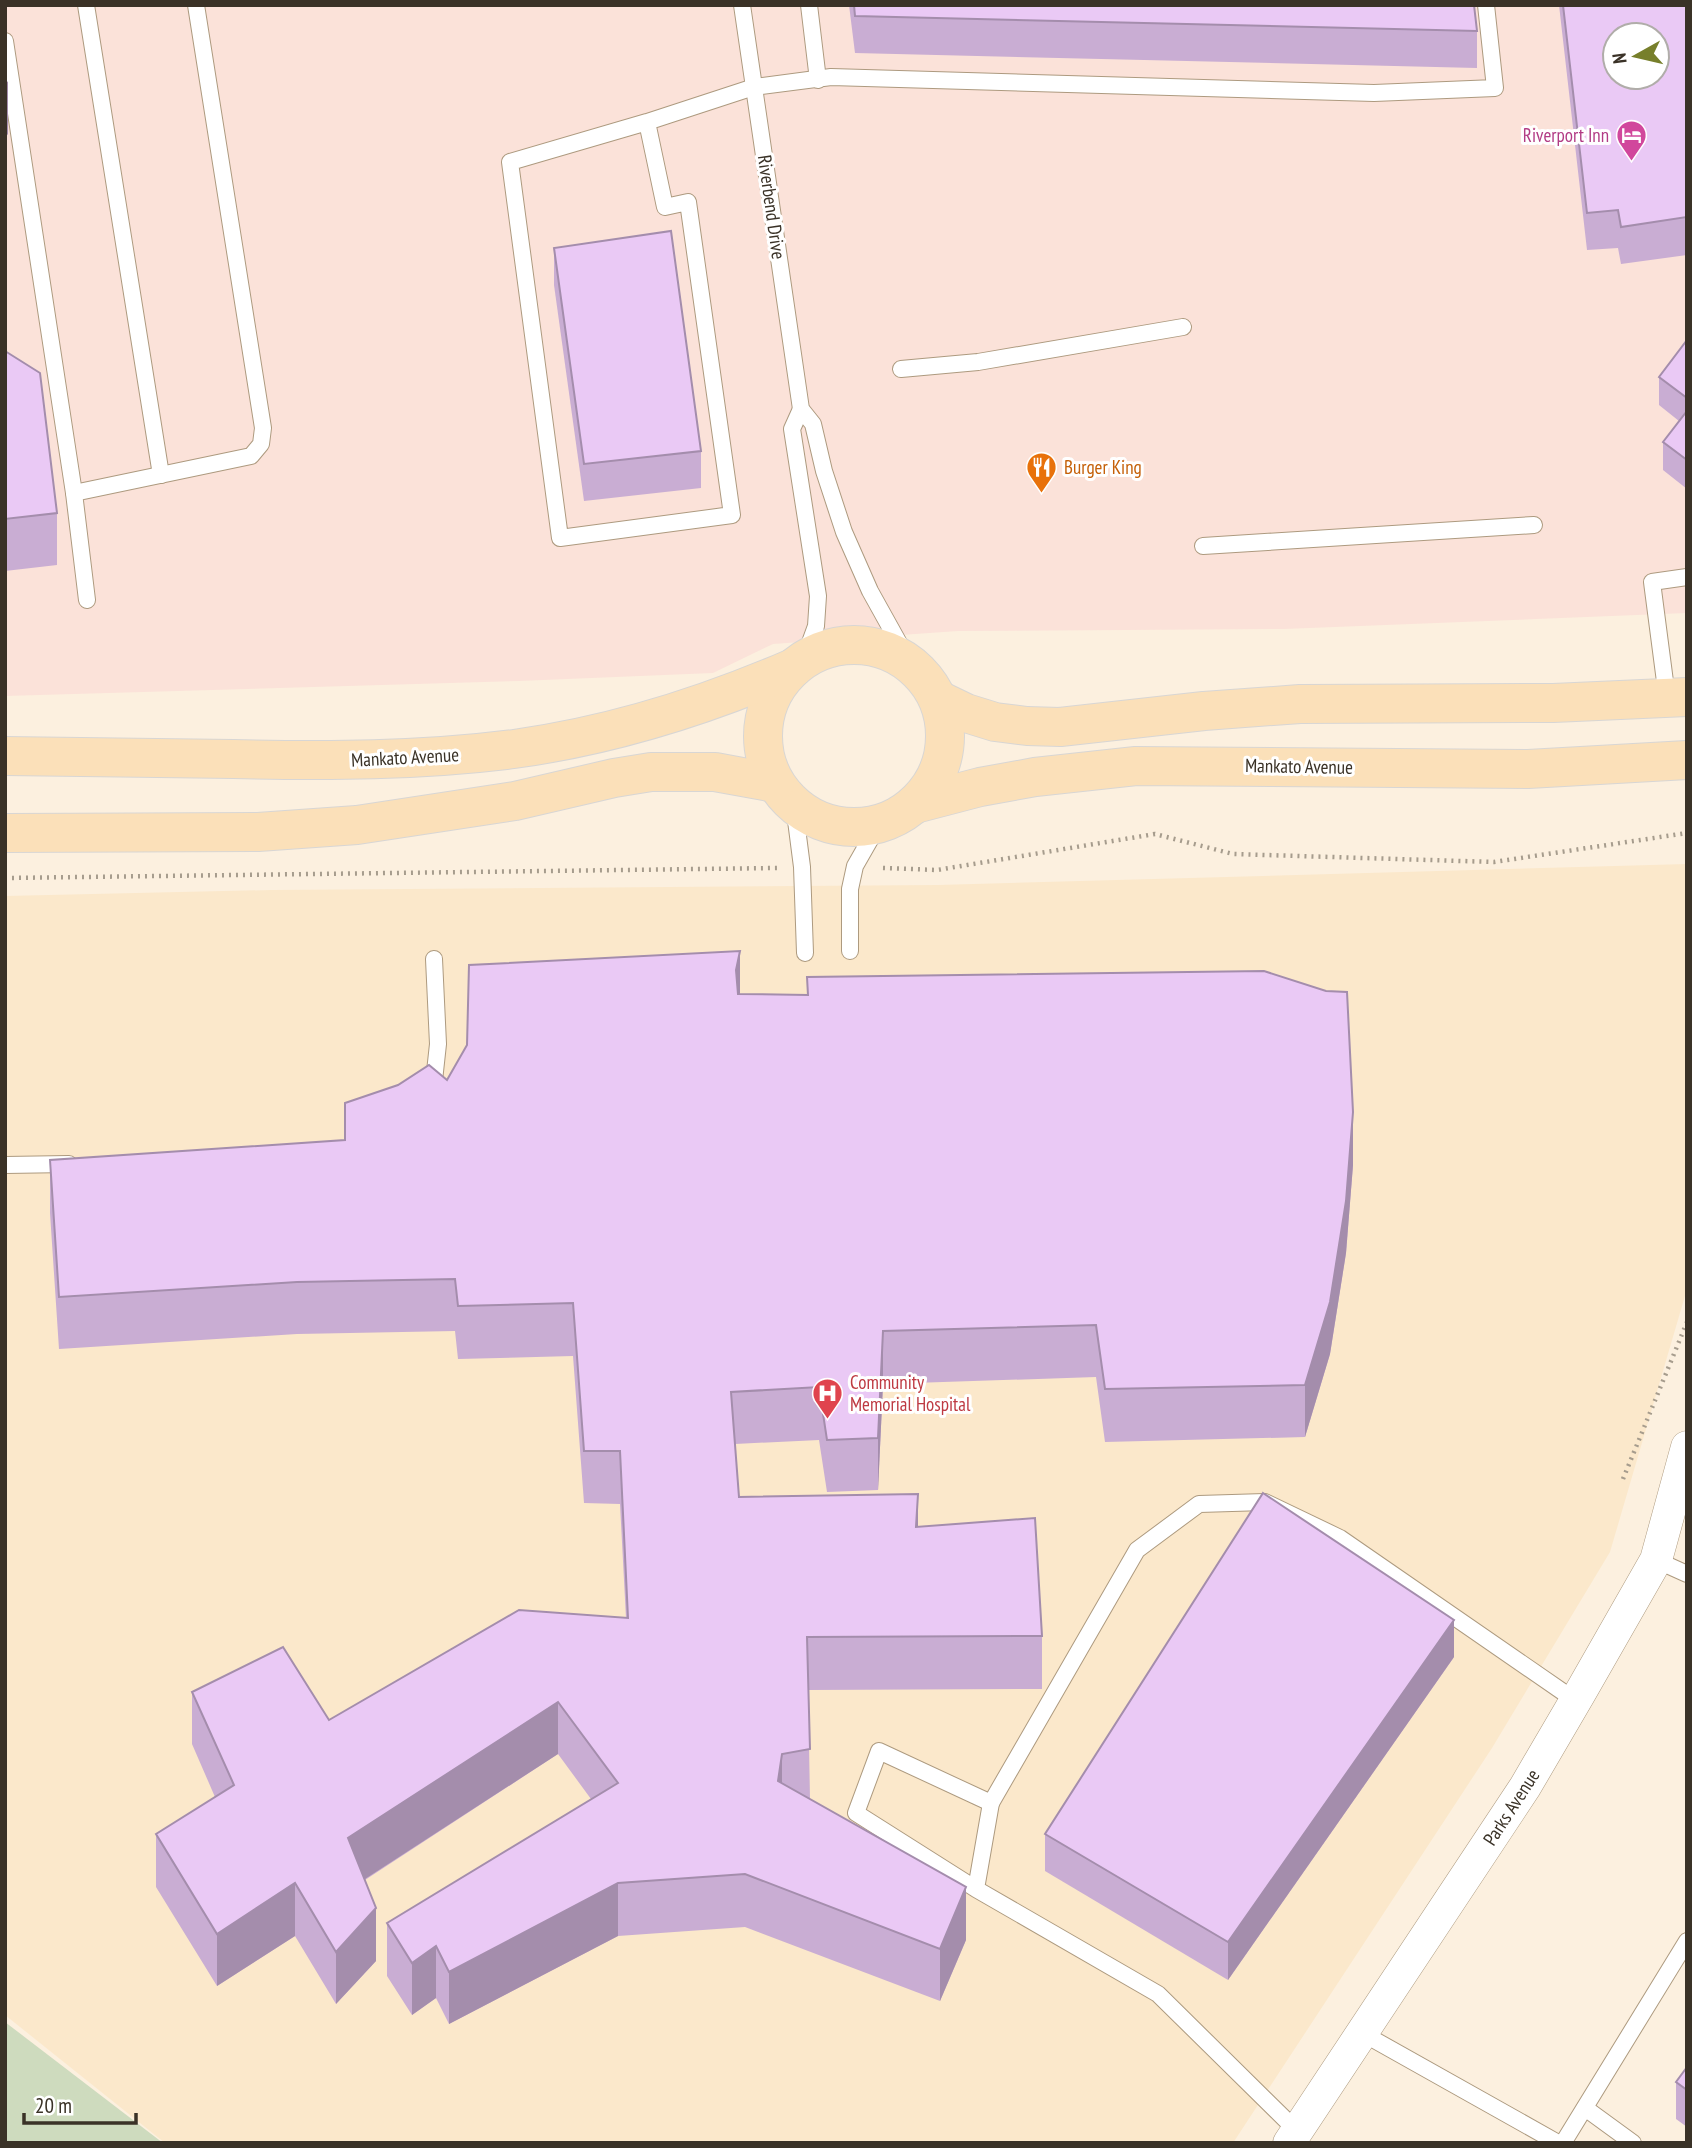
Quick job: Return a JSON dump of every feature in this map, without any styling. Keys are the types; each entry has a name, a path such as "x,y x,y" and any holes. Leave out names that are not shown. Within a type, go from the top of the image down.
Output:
{"main road":[{"name":"Mankato Avenue","path":"5,755 335,761 418,759 503,750 611,730 704,703 842,645 877,648 910,663 926,680 939,700 945,723 944,753 934,781 915,804 901,815 861,827 837,826 814,818 785,794 715,772 651,772 514,801 357,825 258,832 5,833"},
{"path":"785,794 765,755 762,737 764,719 775,691 799,663"},
{"name":"Mankato Avenue","path":"939,700 966,713 995,722 1060,727 1204,711 1300,704 1553,703 1677,697"},
{"name":"Mankato Avenue","path":"915,804 980,787 1035,777 1136,766 1528,769 1687,760"}],"street":[{"name":"Parks Avenue","path":"1293,2137 1525,1787 1576,1701 1656,1560 1684,1468"}],"lane":[{"path":"86,5 161,475"},
{"path":"74,493 251,456 261,444 263,428 196,5"},
{"name":"Riverbend Drive","path":"742,5 801,408 813,424 824,471 844,532 870,591 910,663"},
{"path":"808,5 818,79"},
{"path":"647,122 665,207 688,202 732,515 560,538 510,162 754,87 818,79 864,77 1374,93 1495,88 1486,5"},
{"path":"5,41 74,493 87,600"},
{"path":"901,369 978,362 1182,327"},
{"name":"Riverbend Drive","path":"799,663 816,626 818,596 792,429 801,408"},
{"path":"1203,546 1534,524"},
{"path":"1677,697 1652,582 1687,577"},
{"path":"785,794 802,867 805,953"},
{"path":"850,951 850,889 855,866 878,824"},
{"path":"429,1103 435,1085 438,1044 434,959"},
{"path":"5,1165 86,1164"},
{"path":"975,1889 991,1803 1137,1550 1199,1504 1265,1502 1339,1538 1576,1701"},
{"path":"1656,1560 1687,1574"},
{"path":"991,1803 879,1751 856,1813 975,1889 1158,1994 1293,2137"},
{"path":"1563,2143 1687,1941"},
{"path":"1362,2033 1558,2143"},
{"path":"1585,2108 1633,2143"}],"path":[{"path":"875,867 937,870 1155,834 1233,854 1494,862 1687,832"},
{"path":"5,878 775,868"},
{"path":"1623,1479 1687,1322"}],"shaded area":[{"path":"5,5 1687,5 1687,613 1284,629 958,631 773,644 713,673 5,696"},
{"name":"Community Memorial Hospital","path":"1687,864 1687,1289 1610,1552 1492,1748 1233,2143 165,2143 5,2015 5,896 272,890 938,885"}],"green space":[{"path":"5,2022 163,2143 5,2143"}],"building":[{"path":"854,5 1474,5 1477,31 855,16"},
{"name":"Riverport Inn","path":"1563,5 1687,5 1687,217 1621,227 1618,210 1587,213"},
{"path":"671,231 701,451 584,464 554,248"},
{"path":"1687,340 1687,398 1659,377"},
{"path":"5,351 40,373 57,513 5,519"},
{"path":"1687,411 1687,460 1663,442"},
{"path":"740,951 736,970 738,994 808,995 807,977 1264,971 1326,991 1347,992 1353,1112 1346,1201 1330,1302 1305,1385 1105,1389 1096,1325 883,1331 878,1438 827,1440 819,1387 731,1392 739,1497 918,1494 916,1527 1035,1518 1042,1636 807,1637 810,1749 782,1754 778,1781 966,1887 940,1949 745,1874 618,1883 449,1972 436,1946 412,1963 387,1923 618,1783 558,1702 348,1838 376,1908 336,1952 295,1883 217,1934 156,1834 234,1785 192,1692 283,1647 329,1720 519,1610 628,1618 620,1451 584,1451 573,1303 458,1306 455,1279 297,1282 59,1297 50,1160 345,1140 345,1103 398,1085 429,1065 447,1080 467,1045 469,965"},
{"path":"1263,1493 1454,1620 1228,1942 1045,1834"},
{"path":"1687,2067 1687,2090 1676,2082"}],"place":[{"name":"Riverport Inn","path":"1632,162"},
{"name":"Burger King","path":"1041,494"},
{"name":"Community Memorial Hospital","path":"827,1420"}]}
